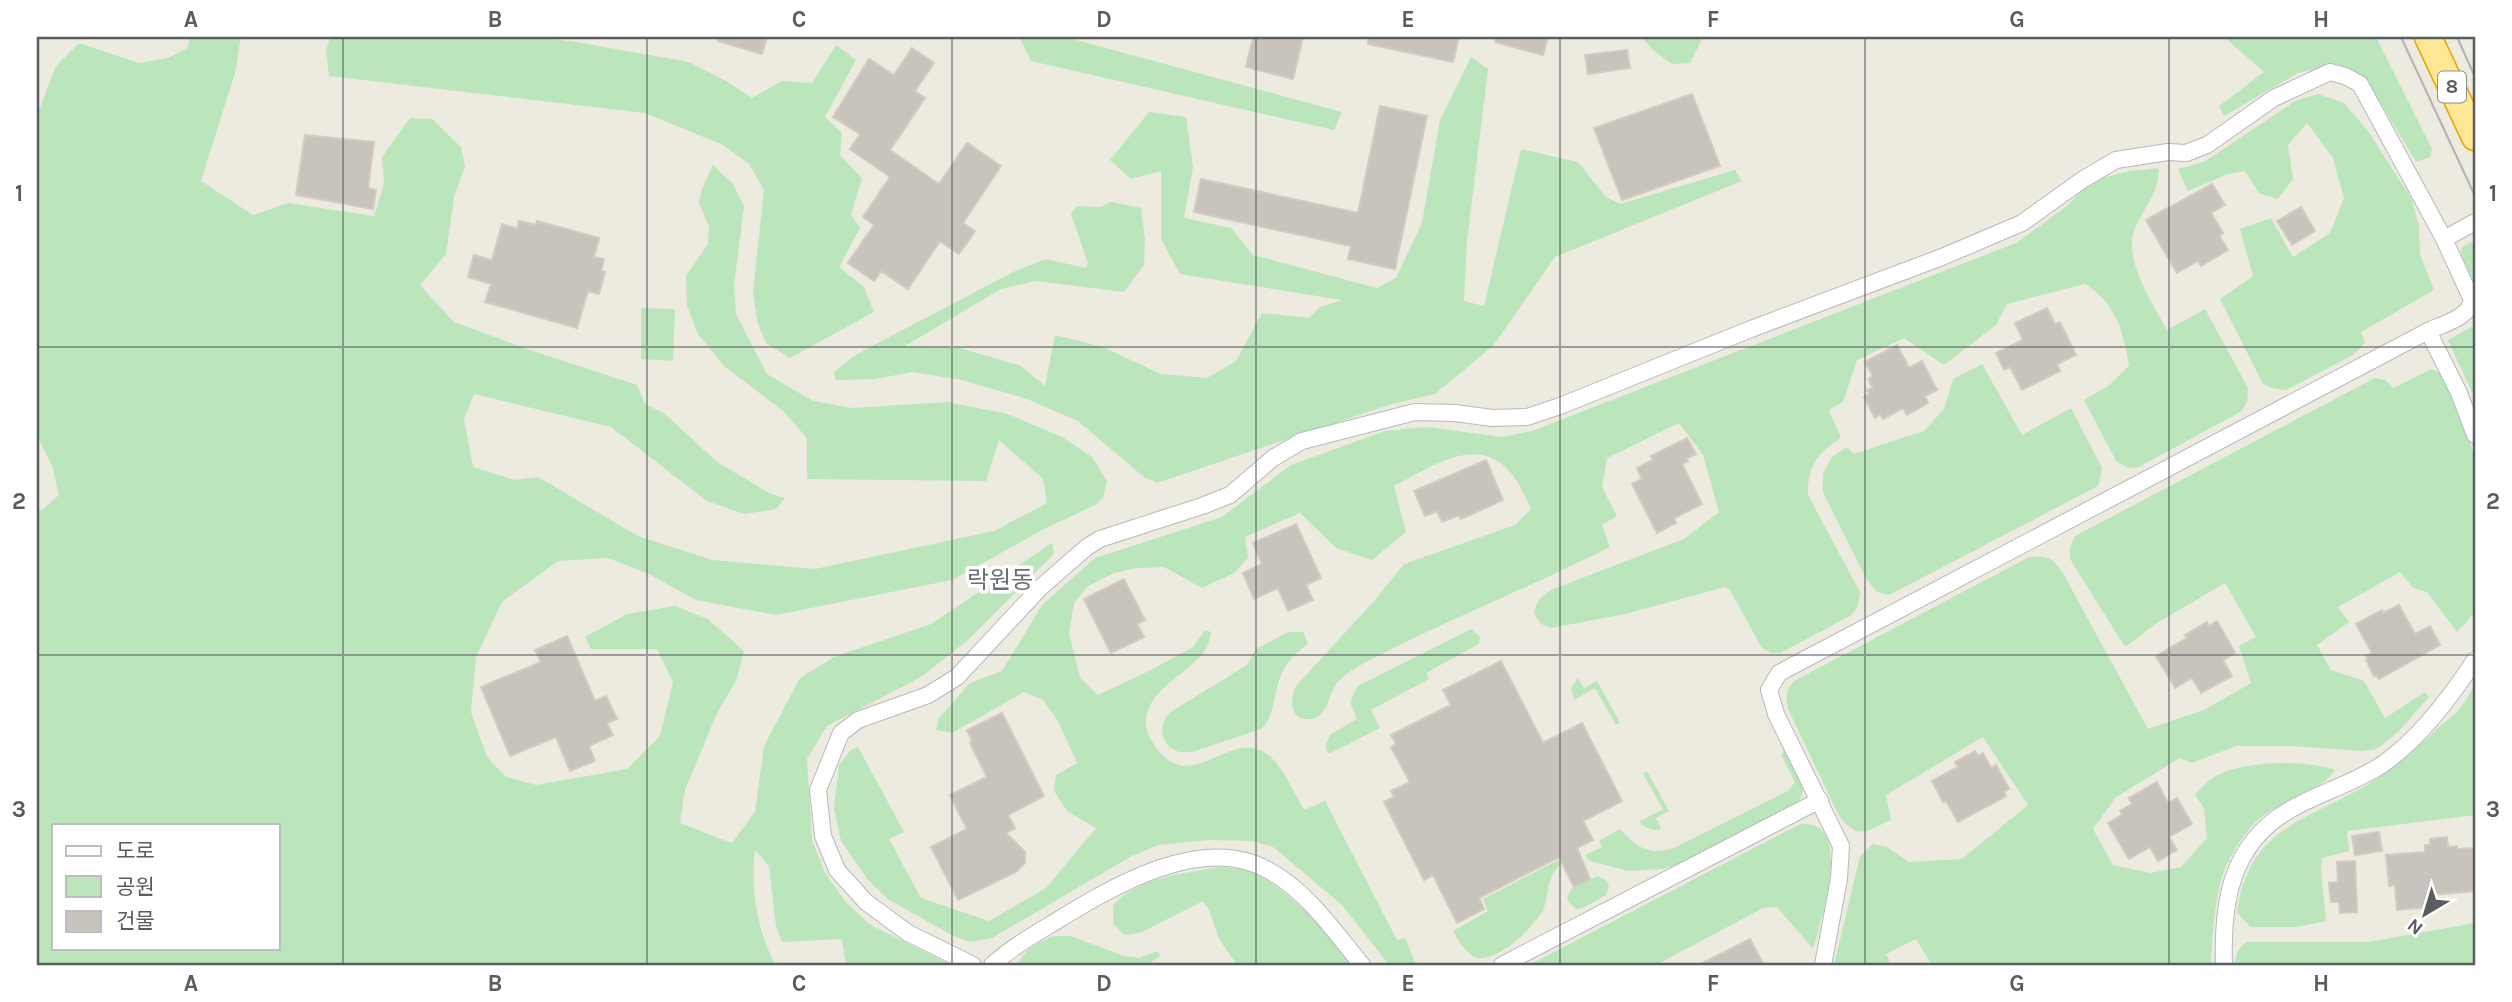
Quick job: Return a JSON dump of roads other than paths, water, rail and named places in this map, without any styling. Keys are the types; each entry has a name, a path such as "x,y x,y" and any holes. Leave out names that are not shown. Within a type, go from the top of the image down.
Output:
{"highway":[{"name":"8","path":"2428,37 2475,137"}],"street":[{"path":"973,965 908,933 866,902 837,870 823,836 818,790 841,733 858,720 928,695 957,677 1040,589 1087,547 1100,539 1230,495 1273,458 1302,441 1415,412 1455,413 1492,418 1527,417 1560,406 1751,329 1942,257 2022,223 2082,180 2116,160 2168,152 2186,153 2207,145 2274,98 2330,72 2360,84 2444,239 2472,300 2471,308 1779,673 1769,690 1772,702 1842,846 1839,880 1823,965"},
{"path":"2444,239 2475,222"},
{"path":"2428,331 2459,393 2475,435"},
{"path":"2224,965 2224,909 2240,860 2252,844 2268,825 2289,810 2339,789 2384,763 2421,730 2458,686 2475,660"},
{"path":"1502,965 1820,800"},
{"path":"992,965 1007,951 1111,888 1157,869 1186,861 1211,859 1232,860 1268,870 1293,888 1317,912 1362,965"}],"tram line":[{"path":"2401,37 2475,196"},
{"path":"2457,37 2475,77"}],"district":[{"name":"락원동","path":"1000,580"}]}
